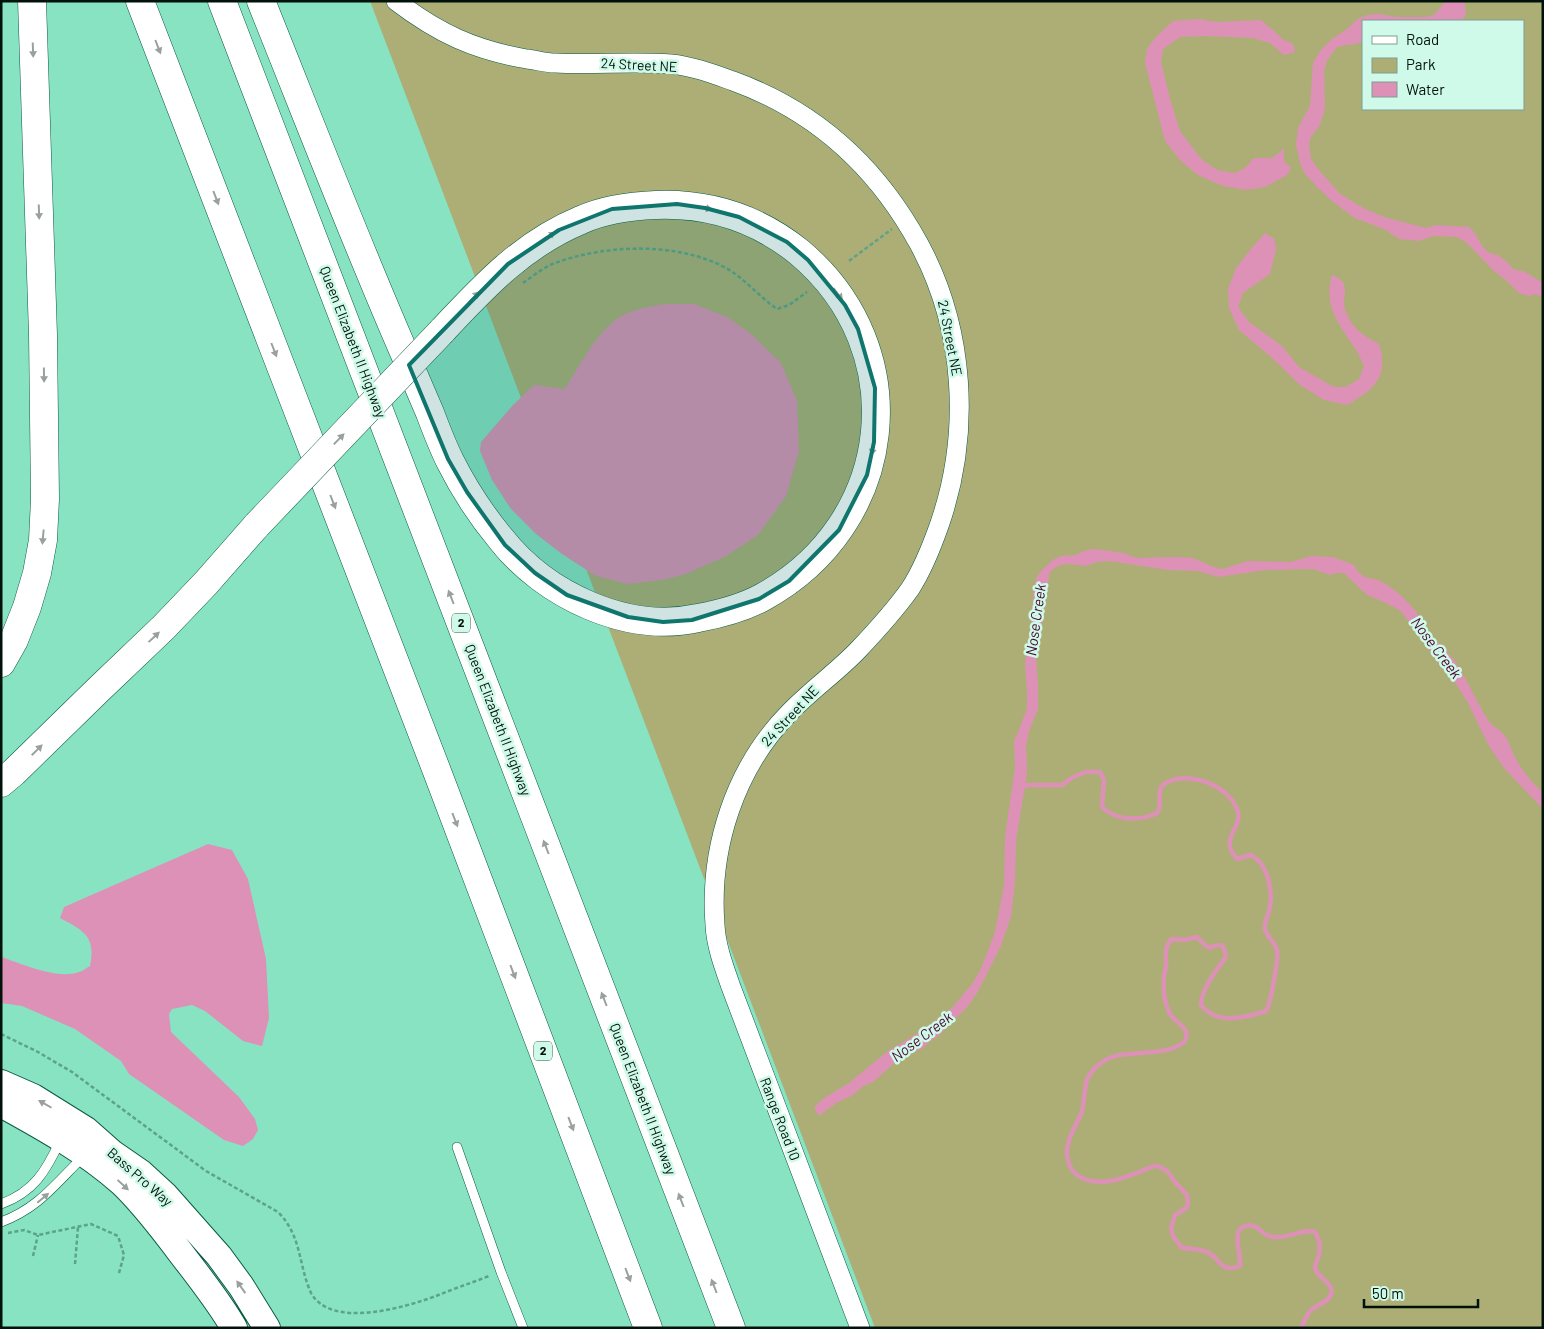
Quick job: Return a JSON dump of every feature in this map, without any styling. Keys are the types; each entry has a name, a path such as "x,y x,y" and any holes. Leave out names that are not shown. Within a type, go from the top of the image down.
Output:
{"highway":[{"path":"1,664 28,607 43,540 45,499 43,335 32,1"},
{"name":"2","path":"140,1 441,783 648,1328"},
{"name":"Queen Elizabeth II Highway","path":"222,1 730,1328"},
{"path":"1,783 164,627 257,525 442,331 479,292 508,264 540,242 582,219 612,209 677,204 706,208 739,217 762,227 787,242 808,260 846,304 868,356 875,388 876,414 874,442 867,475 856,502 840,530 816,557 789,581 759,599 725,612 692,620 663,622 628,618 599,610 567,595 535,573 505,545 467,492 448,459 385,309 261,1"}],"street":[{"name":"24 Street NE","path":"396,1 427,24 463,42 500,55 552,63 674,64 713,74 759,90 796,111 831,135 863,165 889,195 905,219 928,261 942,296 952,332 959,377 959,424 954,467 945,508 931,548 912,586 893,610 857,651 788,714 760,747 741,784 726,821 717,853 714,907"},
{"name":"Range Road 10","path":"714,907 715,928 730,988 860,1328"},
{"name":"Bass Pro Way","path":"1,1083 32,1097 142,1204 187,1261 234,1328"},
{"name":"Bass Pro Way","path":"1,1104 112,1153 141,1173 165,1195 219,1256 241,1286 267,1328"}],"lane":[{"path":"1,1204 18,1196 40,1178 48,1165 76,1138"},
{"path":"1,1222 24,1212 48,1194 76,1138"},
{"path":"457,1147 523,1328"}],"path":[{"path":"849,261 905,219"},
{"path":"517,287 553,264 582,255 627,249 646,249 681,253 720,265 736,275 777,308 789,305 807,292"},
{"path":"1,1034 38,1052 72,1072 206,1171 278,1212 288,1222 297,1243 312,1295 331,1314 338,1315"},
{"path":"1,1235 24,1230 38,1235 91,1224 118,1236 124,1255 118,1273"},
{"path":"75,1264 78,1227"},
{"path":"33,1256 38,1235"},
{"path":"365,1317 408,1307 501,1272"},
{"path":"344,1317 358,1317"}],"highlighted area":[{"path":"677,204 705,208 739,217 787,242 808,260 845,305 858,329 875,388 874,442 867,475 839,530 789,581 759,599 692,620 663,622 628,617 567,595 535,573 505,545 467,492 448,459 409,365 508,264 559,230 612,209"}],"green space":[{"path":"370,1 1543,1 1543,1328 875,1328"}],"water":[{"path":"1446,1 1464,1 1466,13 1462,20 1362,20 1362,42 1337,47 1327,60 1324,71 1325,108 1320,125 1310,138 1311,159 1340,194 1365,209 1384,217 1426,228 1436,225 1469,227 1489,253 1498,255 1513,269 1525,272 1543,283 1543,298 1536,294 1529,296 1519,293 1467,243 1457,237 1433,236 1419,241 1399,239 1386,230 1355,218 1319,189 1305,174 1300,163 1296,144 1298,128 1310,106 1313,63 1320,51 1358,19 1367,15 1424,17 1434,15"},
{"path":"1199,19 1217,22 1261,20 1284,40 1293,44 1295,52 1284,55 1270,43 1253,38 1203,36 1180,37 1163,49 1161,62 1180,131 1201,159 1217,170 1235,173 1245,168 1254,158 1272,158 1284,149 1284,161 1291,168 1287,175 1265,187 1246,190 1223,186 1198,175 1181,161 1165,141 1145,63 1147,49 1156,37 1173,21"},
{"path":"1265,233 1274,239 1276,249 1270,274 1243,293 1238,307 1249,322 1282,346 1299,367 1334,387 1346,387 1359,379 1364,366 1338,323 1331,305 1330,286 1332,275 1343,282 1345,286 1344,306 1348,318 1359,331 1379,344 1382,355 1381,374 1377,381 1365,393 1347,405 1324,400 1300,385 1239,330 1229,308 1228,289 1236,268"},
{"path":"665,304 694,304 727,317 751,334 781,363 797,401 799,451 786,496 758,535 726,556 686,574 662,580 628,584 596,576 536,534 511,509 492,480 480,451 481,442 513,405 534,385 565,389 590,348 614,321 633,311"},
{"name":"Nose Creek","path":"1094,549 1124,553 1136,558 1193,558 1222,569 1248,561 1291,562 1311,556 1333,557 1354,565 1363,576 1382,582 1405,599 1431,635 1454,660 1488,720 1505,736 1522,769 1543,792 1543,809 1504,768 1489,746 1457,685 1443,669 1401,611 1367,595 1344,573 1330,575 1313,569 1265,570 1219,577 1197,571 1168,570 1109,561 1097,562 1086,566 1069,564 1056,567 1050,572 1036,656 1038,709 1029,731 1026,746 1027,773 1016,841 1015,881 1011,917 1000,948 977,993 968,1006 938,1036 923,1048 899,1059 873,1082 836,1103 819,1116 814,1107 824,1098 849,1083 888,1051 920,1032 952,1008 972,984 981,969 995,932 1004,885 1005,838 1015,767 1014,742 1027,709 1025,663 1031,628 1034,586 1042,570 1053,560 1061,556 1075,555"},
{"path":"208,844 232,850 248,879 266,959 269,1018 262,1046 243,1041 205,1011 192,1005 172,1009 169,1014 171,1032 239,1097 255,1119 258,1130 253,1139 243,1146 224,1140 129,1074 121,1061 75,1029 22,1006 1,1003 1,957 50,973 70,974 82,971 90,966 91,948 89,941 82,931 60,918 64,907"}],"waterway":[{"path":"1020,787 1028,785 1062,785 1073,777 1086,772 1100,772 1104,780 1102,807 1114,815 1136,818 1157,813 1160,806 1160,790 1164,784 1183,778 1194,779 1205,782 1225,793 1237,809 1238,822 1230,839 1232,851 1237,859 1251,855 1257,859 1265,870 1270,885 1271,900 1265,929 1276,947 1277,954 1268,1007 1266,1011 1258,1014 1231,1018 1223,1018 1207,1011 1201,1005 1202,999 1210,980 1226,957 1224,949 1222,945 1210,948 1197,937 1184,940 1172,939 1166,950 1165,998 1171,1016 1185,1029 1186,1037 1184,1042 1174,1048 1163,1051 1116,1056 1096,1066 1087,1080 1081,1114 1068,1144 1067,1157 1071,1168 1077,1175 1099,1182 1120,1179 1154,1166 1167,1171 1187,1195 1188,1204 1186,1208 1175,1215 1171,1228 1173,1236 1181,1247 1206,1251 1225,1267 1234,1268 1240,1266 1238,1234 1240,1229 1245,1226 1253,1226 1266,1235 1273,1237 1282,1237 1305,1231 1315,1232 1320,1248 1315,1269 1329,1285 1332,1292 1325,1302 1309,1312 1301,1328"}]}
